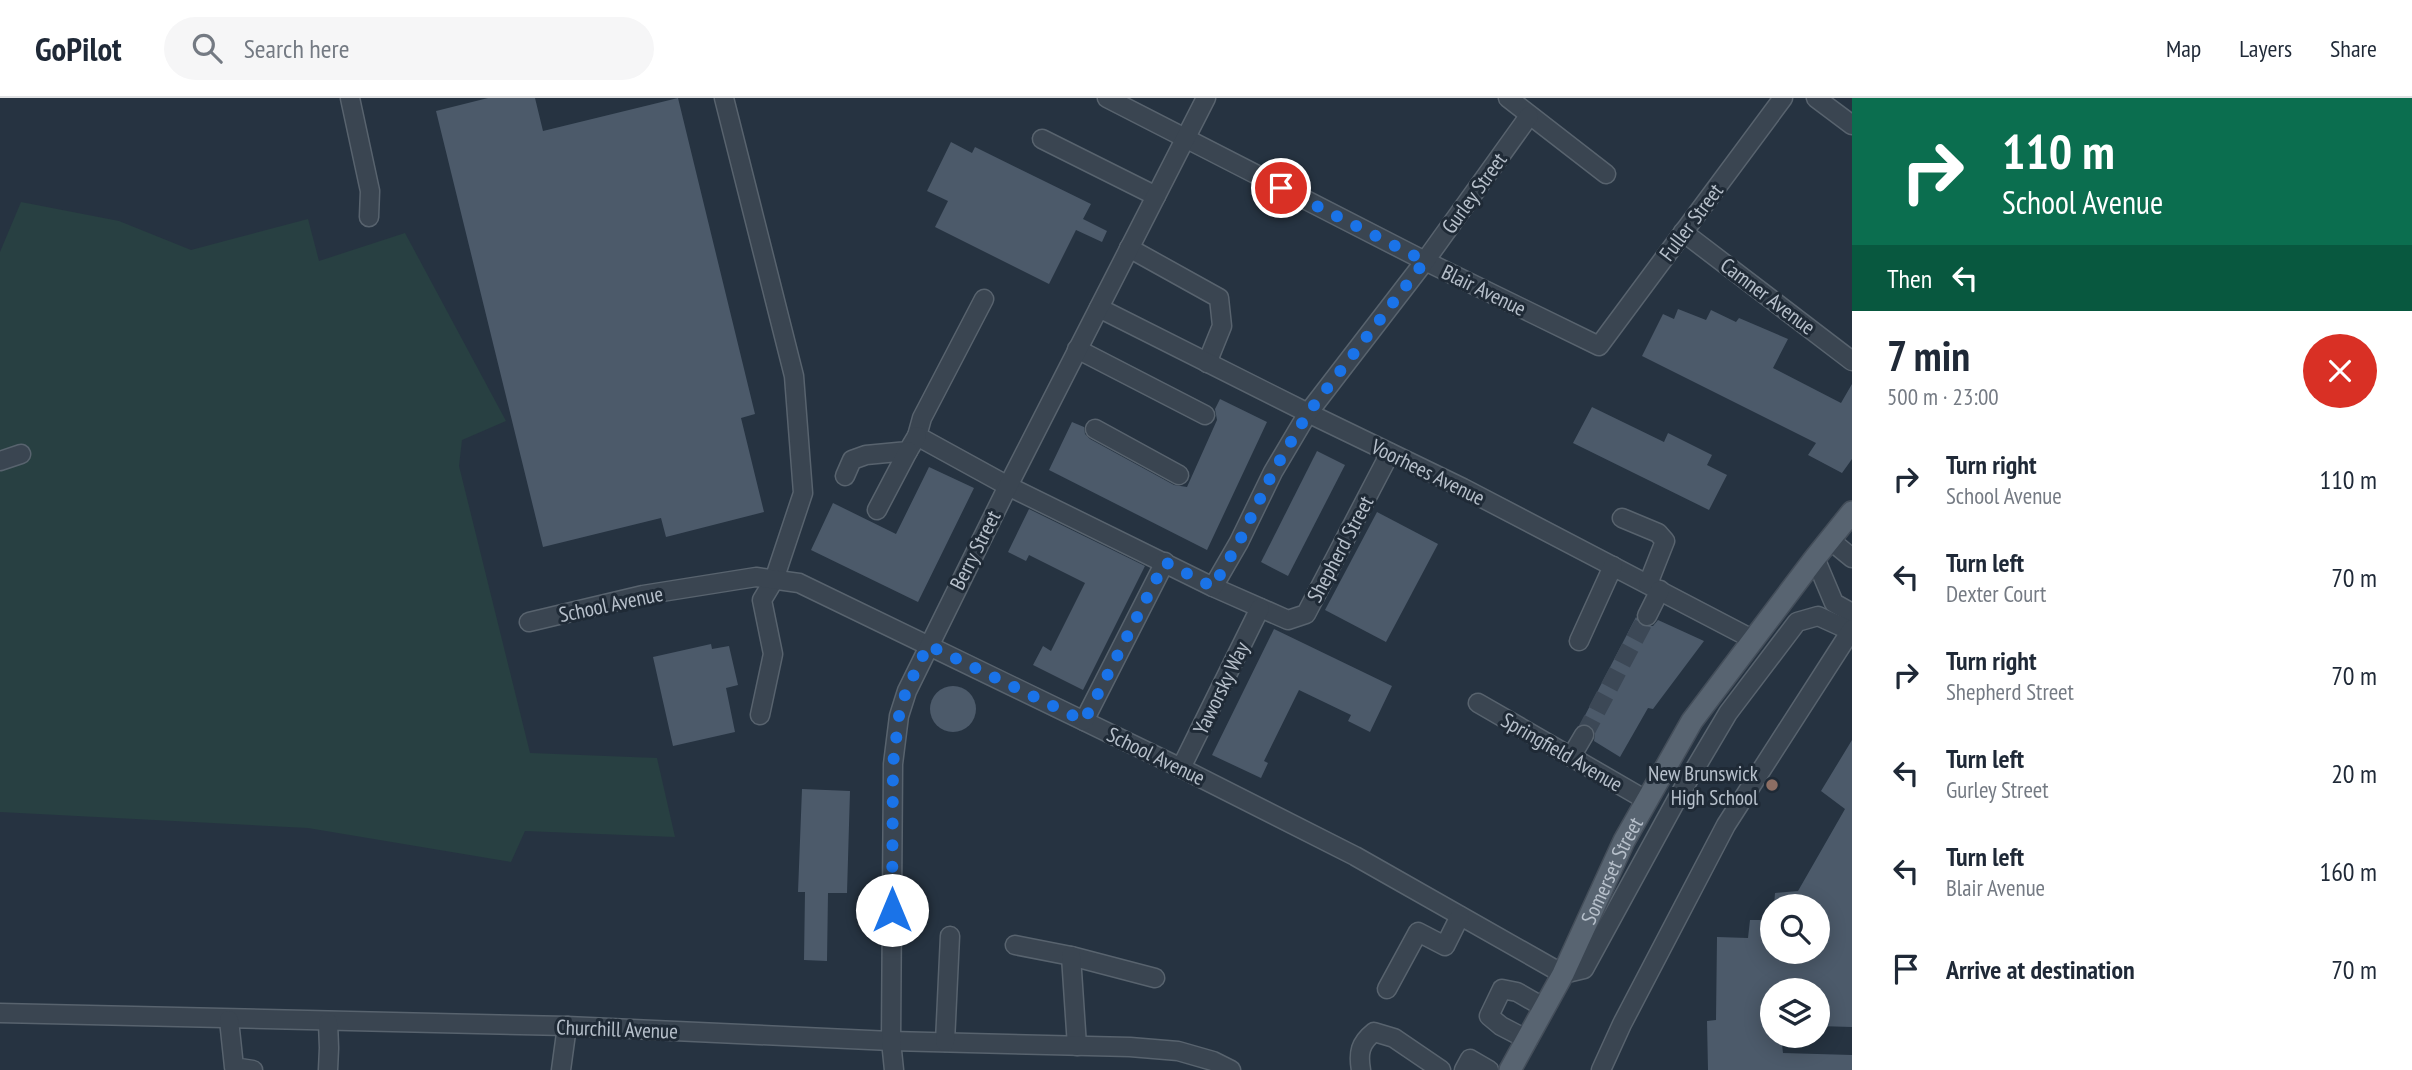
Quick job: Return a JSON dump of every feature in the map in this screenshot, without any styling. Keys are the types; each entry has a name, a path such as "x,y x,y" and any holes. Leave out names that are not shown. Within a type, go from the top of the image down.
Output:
{"main road":[{"name":"Somerset Street","path":"1510,1070 1563,974 1624,841 1692,721 1852,512"}],"street":[{"path":"350,98 370,191 369,217"},
{"path":"724,98 794,376 803,493 774,580 762,600 773,654 760,715"},
{"name":"Blair Avenue","path":"1107,98 1425,261 1599,346"},
{"name":"Berry Street","path":"894,1070 891,1041 893,764 899,716 906,691 1206,98"},
{"path":"1508,98 1606,174"},
{"name":"Fuller Street","path":"1599,346 1783,98"},
{"path":"1816,98 1852,125"},
{"name":"Gurley Street","path":"1213,587 1239,542 1273,472 1308,413 1425,261 1530,116"},
{"path":"1042,139 1156,196"},
{"name":"Camner Avenue","path":"1683,232 1852,361"},
{"path":"1129,248 1219,298 1222,326 1207,363"},
{"path":"877,510 913,444 922,418 984,299"},
{"name":"Voorhees Avenue","path":"1098,308 1390,453 1754,640"},
{"path":"1077,349 1205,415"},
{"path":"1095,429 1179,475"},
{"path":"845,476 852,460 913,444"},
{"name":"Shepherd Street","path":"913,444 1008,486 1213,587 1288,620 1306,614 1390,453"},
{"path":"0,461 21,454"},
{"path":"1622,518 1658,533 1665,541 1647,616"},
{"path":"1830,540 1852,558"},
{"path":"1815,558 1834,603 1852,624"},
{"path":"1084,721 1165,562"},
{"path":"1579,641 1613,566"},
{"name":"School Avenue","path":"529,622 643,595 756,577 799,583 1181,768 1355,856 1563,974"},
{"name":"Yaworsky Way","path":"1181,768 1260,608"},
{"path":"1563,974 1584,969 1677,799 1728,713 1797,622 1818,616 1852,624"},
{"path":"1601,1070 1622,1024 1726,825 1852,624"},
{"name":"Springfield Avenue","path":"1478,704 1639,796 1644,804"},
{"path":"1571,757 1584,735"},
{"path":"1387,989 1418,932 1445,946 1460,916"},
{"path":"945,1042 950,936"},
{"path":"1015,945 1071,956 1155,978"},
{"path":"1071,956 1077,1046"},
{"path":"1528,1040 1489,1016 1502,989 1517,992 1545,1008"},
{"name":"Churchill Avenue","path":"0,1013 567,1026 891,1041 1130,1047 1178,1051 1213,1061 1231,1070"},
{"path":"229,1020 234,1067 253,1070"},
{"path":"328,1022 328,1070"},
{"path":"561,1070 567,1026"},
{"path":"1361,1070 1358,1054 1365,1039 1374,1032 1394,1038 1441,1070"},
{"path":"1464,1070 1470,1059 1489,1070"}],"green space":[{"path":"21,202 119,221 191,250 308,219 319,261 405,233 506,421 462,440 459,466 530,753 657,758 675,837 525,831 511,862 308,828 0,812 0,252"}],"building":[{"path":"488,98 535,98 543,131 678,98 755,414 741,418 764,512 666,537 661,518 543,547 436,111"},
{"path":"951,142 972,153 975,147 1091,204 1083,219 1107,231 1102,242 1076,230 1049,284 935,227 948,201 927,191"},
{"path":"1678,309 1706,320 1711,310 1736,322 1739,318 1788,339 1773,368 1841,403 1852,384 1852,459 1842,473 1808,455 1816,443 1642,356 1663,314 1674,319"},
{"path":"1220,399 1267,422 1207,550 1049,470 1072,422 1084,427 1085,434 1090,439 1174,485 1187,487 1217,420 1215,409"},
{"path":"1592,407 1664,442 1668,433 1712,455 1707,465 1727,475 1709,510 1573,443"},
{"path":"1317,451 1345,465 1288,576 1261,562"},
{"path":"929,467 974,488 918,602 811,550 833,503 896,534"},
{"path":"1029,509 1145,566 1083,690 1033,665 1043,646 1051,651 1085,583 1029,555 1026,561 1008,552"},
{"path":"1377,512 1438,544 1386,642 1325,610"},
{"path":"1636,617 1643,626 1653,626 1658,620 1704,641 1653,709 1648,708 1620,757 1594,741 1595,734 1590,726 1580,725"},
{"path":"1274,629 1392,686 1370,732 1348,721 1351,715 1299,690 1264,761 1268,763 1261,778 1212,755"},
{"path":"711,644 712,649 729,646 738,685 726,688 735,732 673,746 653,657"},
{"path":"953,686 969,693 976,709 969,725 953,732 937,725 930,709 937,693"},
{"path":"1852,740 1852,1027 1830,1026 1830,978 1760,978 1760,1048 1782,1048 1783,1053 1852,1055 1852,1070 1708,1070 1707,1021 1716,1020 1717,937 1748,938 1750,920 1760,920 1760,964 1830,964 1830,894 1775,894 1798,891 1845,809 1821,791"},
{"path":"802,789 850,791 847,893 828,893 827,961 804,960 805,892 798,892"}],"tunnel":[{"path":"1584,735 1647,616"}],"place":[{"name":"New Brunswick High School","path":"1772,785"}],"route":[{"path":"892,910 893,764 899,716 906,691 928,645 1084,721 1165,562 1213,587 1239,542 1273,472 1308,413 1425,261 1281,188"}]}
